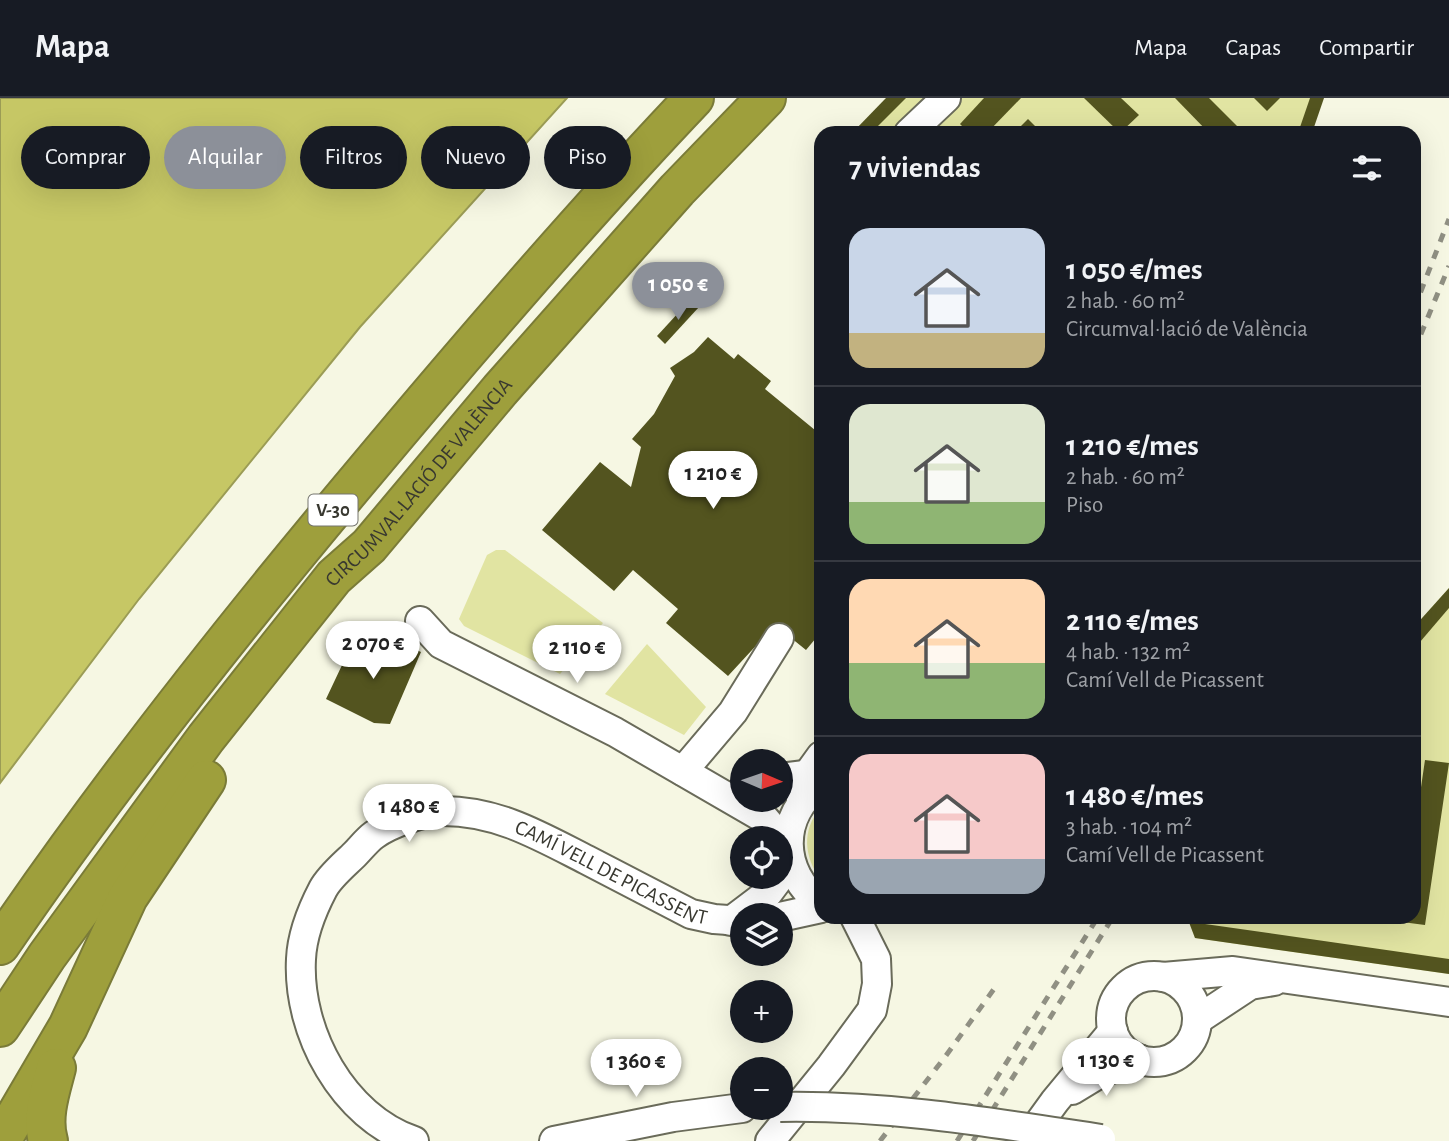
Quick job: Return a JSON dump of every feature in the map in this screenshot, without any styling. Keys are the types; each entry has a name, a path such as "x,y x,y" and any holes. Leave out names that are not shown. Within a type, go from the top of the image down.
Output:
{"highway":[{"name":"V-30","path":"0,945 172,709 302,547 459,359 694,98"},
{"name":"CIRCUMVAL·LACIÓ DE VALÈNCIA","path":"0,1027 47,956 206,738 334,577 369,546 500,390 668,200 766,98"},
{"path":"1,1141 68,1027 128,897 224,754 349,591 369,546"},
{"path":"48,1141 47,1100 68,1027"}],"street":[{"path":"916,126 946,98"},
{"path":"420,621 441,644 615,732 765,818 768,826"},
{"path":"694,778 779,638"},
{"path":"793,776 814,773"},
{"path":"694,778 730,785"},
{"path":"791,826 799,806 814,783"},
{"name":"CAMÍ VELL DE PICASSENT","path":"414,1141 377,1121 351,1099 331,1070 312,1033 302,993 301,959 307,926 324,887 373,835 401,821 441,811 482,815 516,824 691,914 730,920"},
{"path":"793,874 814,900"},
{"name":"CAMÍ VELL DE PICASSENT","path":"757,903 770,889"},
{"path":"793,914 814,908"},
{"path":"770,1141 872,1010 877,984 876,959 858,924"},
{"path":"1163,977 1184,988 1196,1008 1197,1020 1188,1046 1178,1055 1152,1062 1127,1053 1113,1031 1111,1016 1115,1002 1123,990 1134,981 1148,976 1233,971 1449,1002"},
{"path":"1197,1020 1250,985 1293,978"},
{"path":"1026,1141 1113,1031"},
{"path":"1055,1101 1100,1073 1139,1059"},
{"path":"793,1107 841,1107 926,1113 1109,1140"},
{"path":"554,1141 730,1109"}],"green space":[{"path":"889,98 1323,98 1313,126 859,126"},
{"path":"496,550 505,550 603,623 560,674 464,626 459,619 487,555"},
{"path":"1449,588 1449,974 1195,938 1190,924 1421,924 1421,619"},
{"path":"647,644 706,707 684,735 605,694"},
{"path":"814,818 814,869 807,844"}],"shaded area":[{"path":"0,98 567,98 530,139 530,126 421,126 421,189 485,189 360,327 139,599 0,783"}],"building":[{"path":"886,98 906,98 878,126 859,126"},
{"path":"984,98 1021,98 994,126 960,124"},
{"path":"1084,98 1121,98 1139,115 1127,126 1113,126"},
{"path":"1175,98 1209,98 1237,126 1202,126"},
{"path":"1254,98 1280,98 1267,111"},
{"path":"1310,98 1324,98 1314,126 1300,126"},
{"path":"1028,119 1035,126 1021,126"},
{"path":"691,299 699,307 665,344 657,336"},
{"path":"708,337 734,359 738,354 771,381 765,389 814,429 814,640 806,650 775,625 728,676 666,623 678,609 633,570 614,591 542,530 600,462 631,487 641,447 632,439 654,414 675,376 670,368 694,352"},
{"path":"1449,588 1449,608 1421,641 1421,619"},
{"path":"372,624 385,633 370,655 394,666 403,644 421,652 390,724 374,723 326,699 343,663 359,652 363,637"},
{"path":"1425,760 1449,763 1425,925 1417,924 1421,924 1421,787"},
{"path":"1190,924 1205,924 1449,959 1449,974 1195,938"}],"railway":[{"path":"1421,291 1449,219"},
{"path":"1421,334 1449,266"},
{"path":"957,1141 1094,924"},
{"path":"973,1141 1109,924"},
{"path":"880,1141 994,989"}]}
